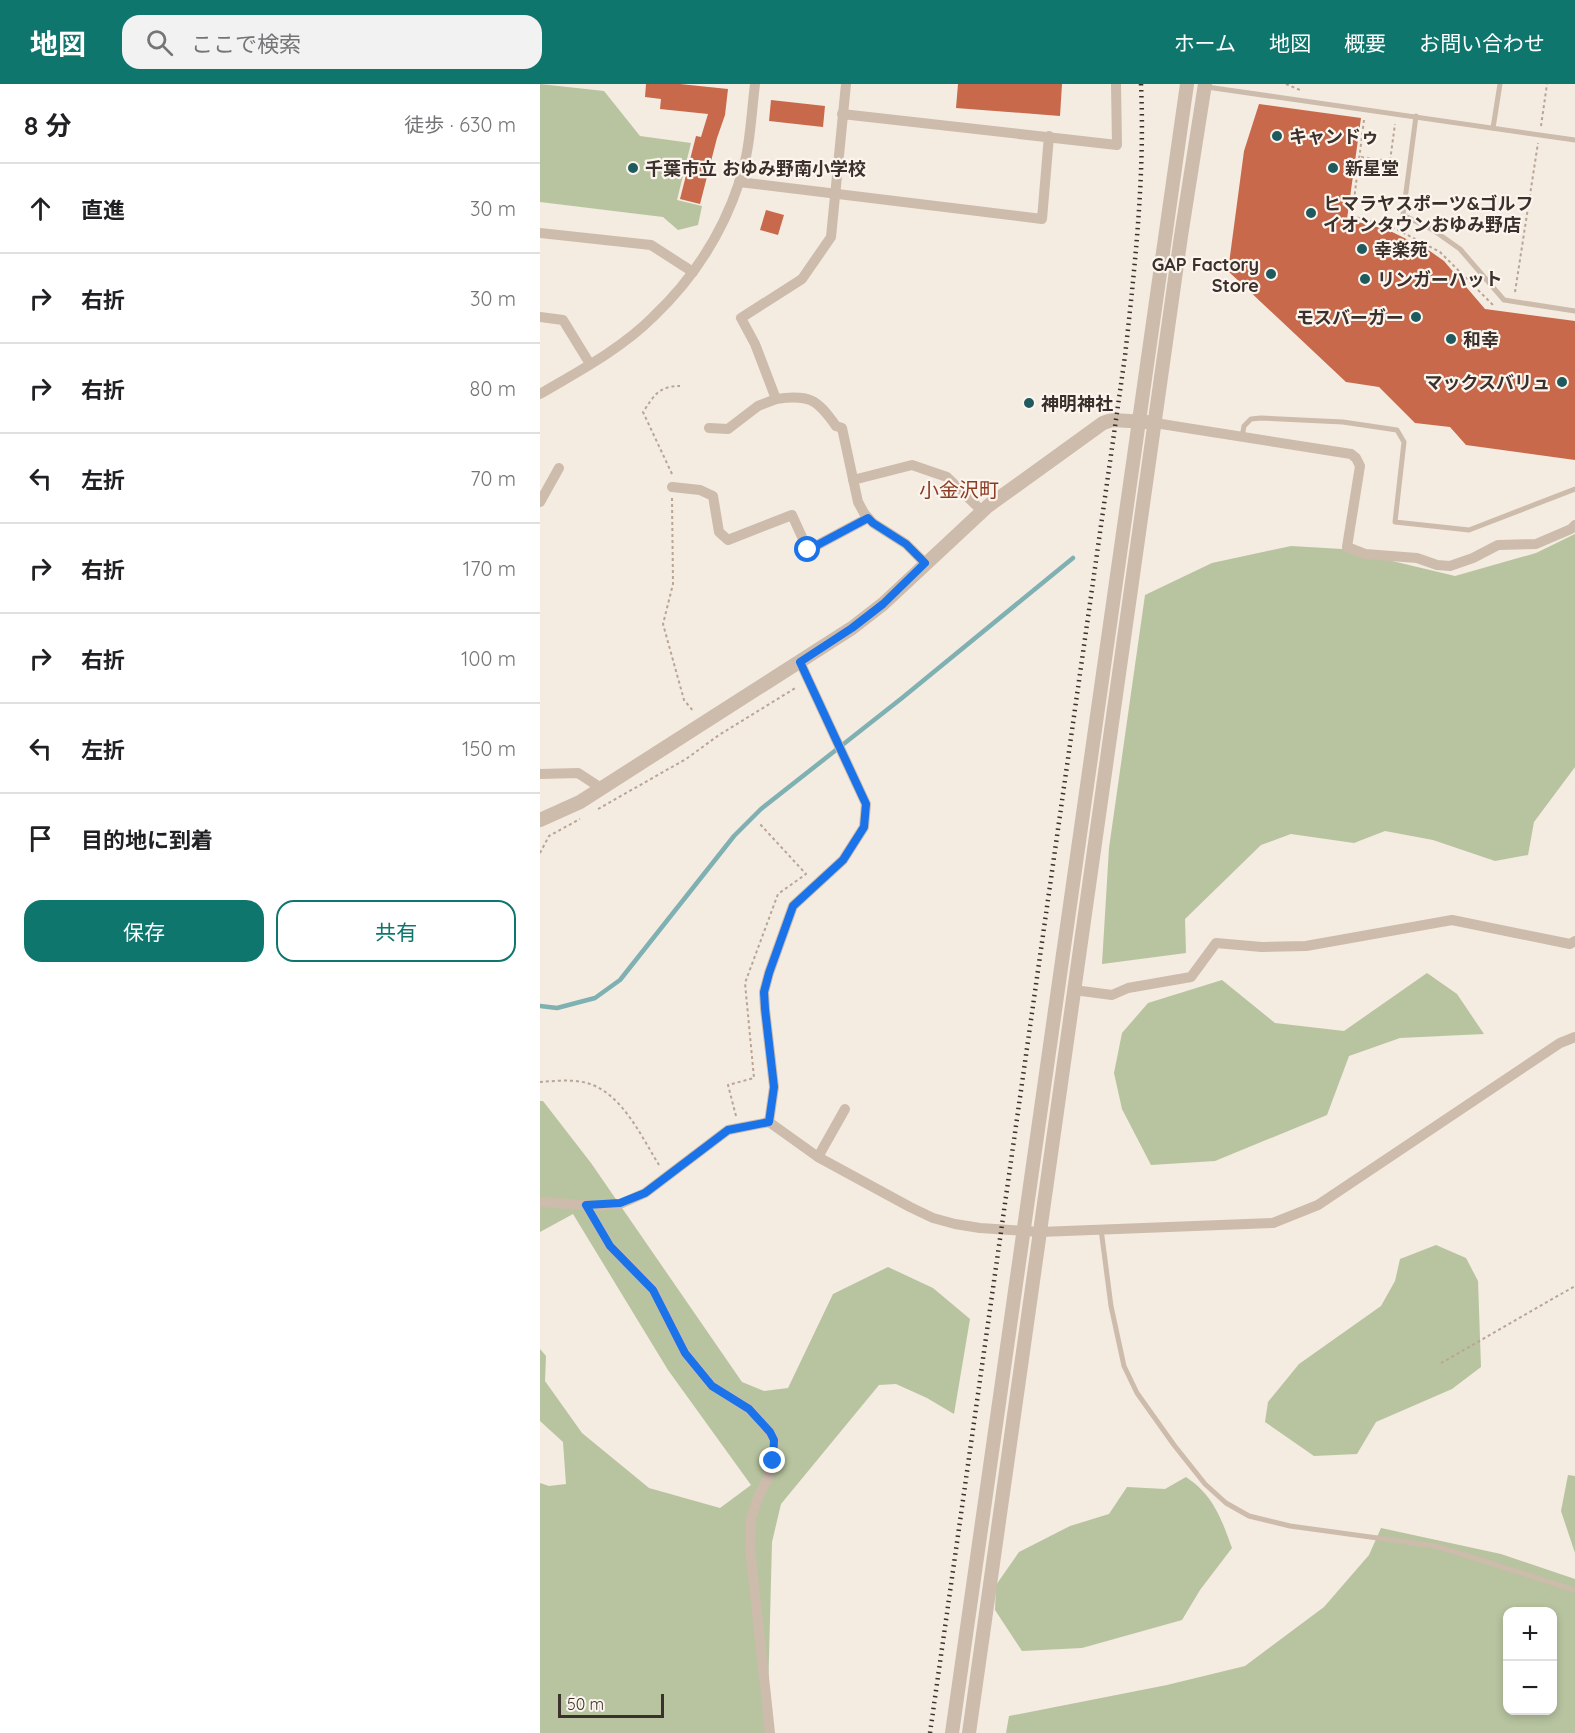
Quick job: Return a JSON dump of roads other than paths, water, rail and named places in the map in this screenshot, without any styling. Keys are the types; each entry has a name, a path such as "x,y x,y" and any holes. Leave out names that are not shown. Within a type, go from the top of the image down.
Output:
{"street":[{"path":"540,394 590,364 653,318 693,272 712,244 739,182 748,146 755,84"},
{"path":"776,399 755,344 741,318 802,279 831,237 846,84"},
{"path":"842,114 1117,145 1116,84"},
{"path":"952,1733 1187,84"},
{"path":"969,1733 1181,236 1205,85"},
{"path":"739,182 1042,219 1049,136"},
{"path":"540,233 651,245 693,272"},
{"path":"540,317 563,320 590,364"},
{"path":"709,428 728,429 758,406 776,399 793,397 811,400 823,407 836,426 842,428 858,502 868,518 906,544 925,563"},
{"path":"540,820 580,802 852,628 883,604 982,511 1037,469 1103,423 1112,420 1155,423 1351,454 1360,466 1347,547 1365,554 1417,558 1437,565 1450,566 1473,558 1498,545 1536,544 1571,529 1575,525"},
{"path":"853,480 912,465 947,477 982,511"},
{"path":"540,502 559,468"},
{"path":"672,487 700,490 713,496 719,532 728,540 792,515 808,550 868,518"},
{"path":"769,1122 774,1087 764,992 769,973 793,906 843,860 864,827 866,804 800,662"},
{"path":"540,774 578,773 601,788"},
{"path":"1074,990 1112,995 1128,988 1191,977 1216,943 1262,947 1306,946 1452,920 1570,944 1575,941"},
{"path":"540,1202 586,1205 620,1203 645,1193 728,1130 769,1122 818,1156 933,1218 963,1226 1040,1232 1273,1223 1318,1205 1560,1043 1575,1037"},
{"path":"818,1156 845,1109"},
{"path":"586,1205 610,1246 653,1290 685,1353 712,1386 749,1409 770,1432 774,1440 773,1461 768,1479 759,1495 751,1518 750,1548 770,1733"}],"lane":[{"path":"1493,128 1500,84"},
{"path":"1205,85 1575,140"},
{"path":"1416,116 1403,215 1433,230 1460,249 1504,300 1575,310"},
{"path":"1242,437 1244,426 1251,419 1261,418 1343,422 1397,430 1404,441 1395,522 1469,531 1575,489"},
{"path":"1101,1229 1111,1306 1124,1366 1137,1393 1169,1437 1205,1484 1226,1503 1249,1516 1290,1526 1436,1546 1575,1590"}],"waterway":[{"path":"540,1006 557,1008 595,998 620,980 734,836 761,809 902,698 1073,558"}],"railway":[{"path":"930,1733 1125,356 1136,254 1142,152 1141,84"}],"place":[{"name":"キャンドゥ","path":"1277,136"},
{"name":"千葉市立 おゆみ野南小学校","path":"633,168"},
{"name":"新星堂","path":"1333,168"},
{"name":"ヒマラヤスポーツ&ゴルフ イオンタウンおゆみ野店","path":"1311,213"},
{"name":"幸楽苑","path":"1362,249"},
{"name":"GAP Factory Store","path":"1271,274"},
{"name":"リンガーハット","path":"1365,279"},
{"name":"モスバーガー","path":"1416,317"},
{"name":"和幸","path":"1451,339"},
{"name":"マックスバリュ","path":"1562,382"},
{"name":"神明神社","path":"1029,403"}],"district":[{"name":"小金沢町","path":"959,489"}]}
